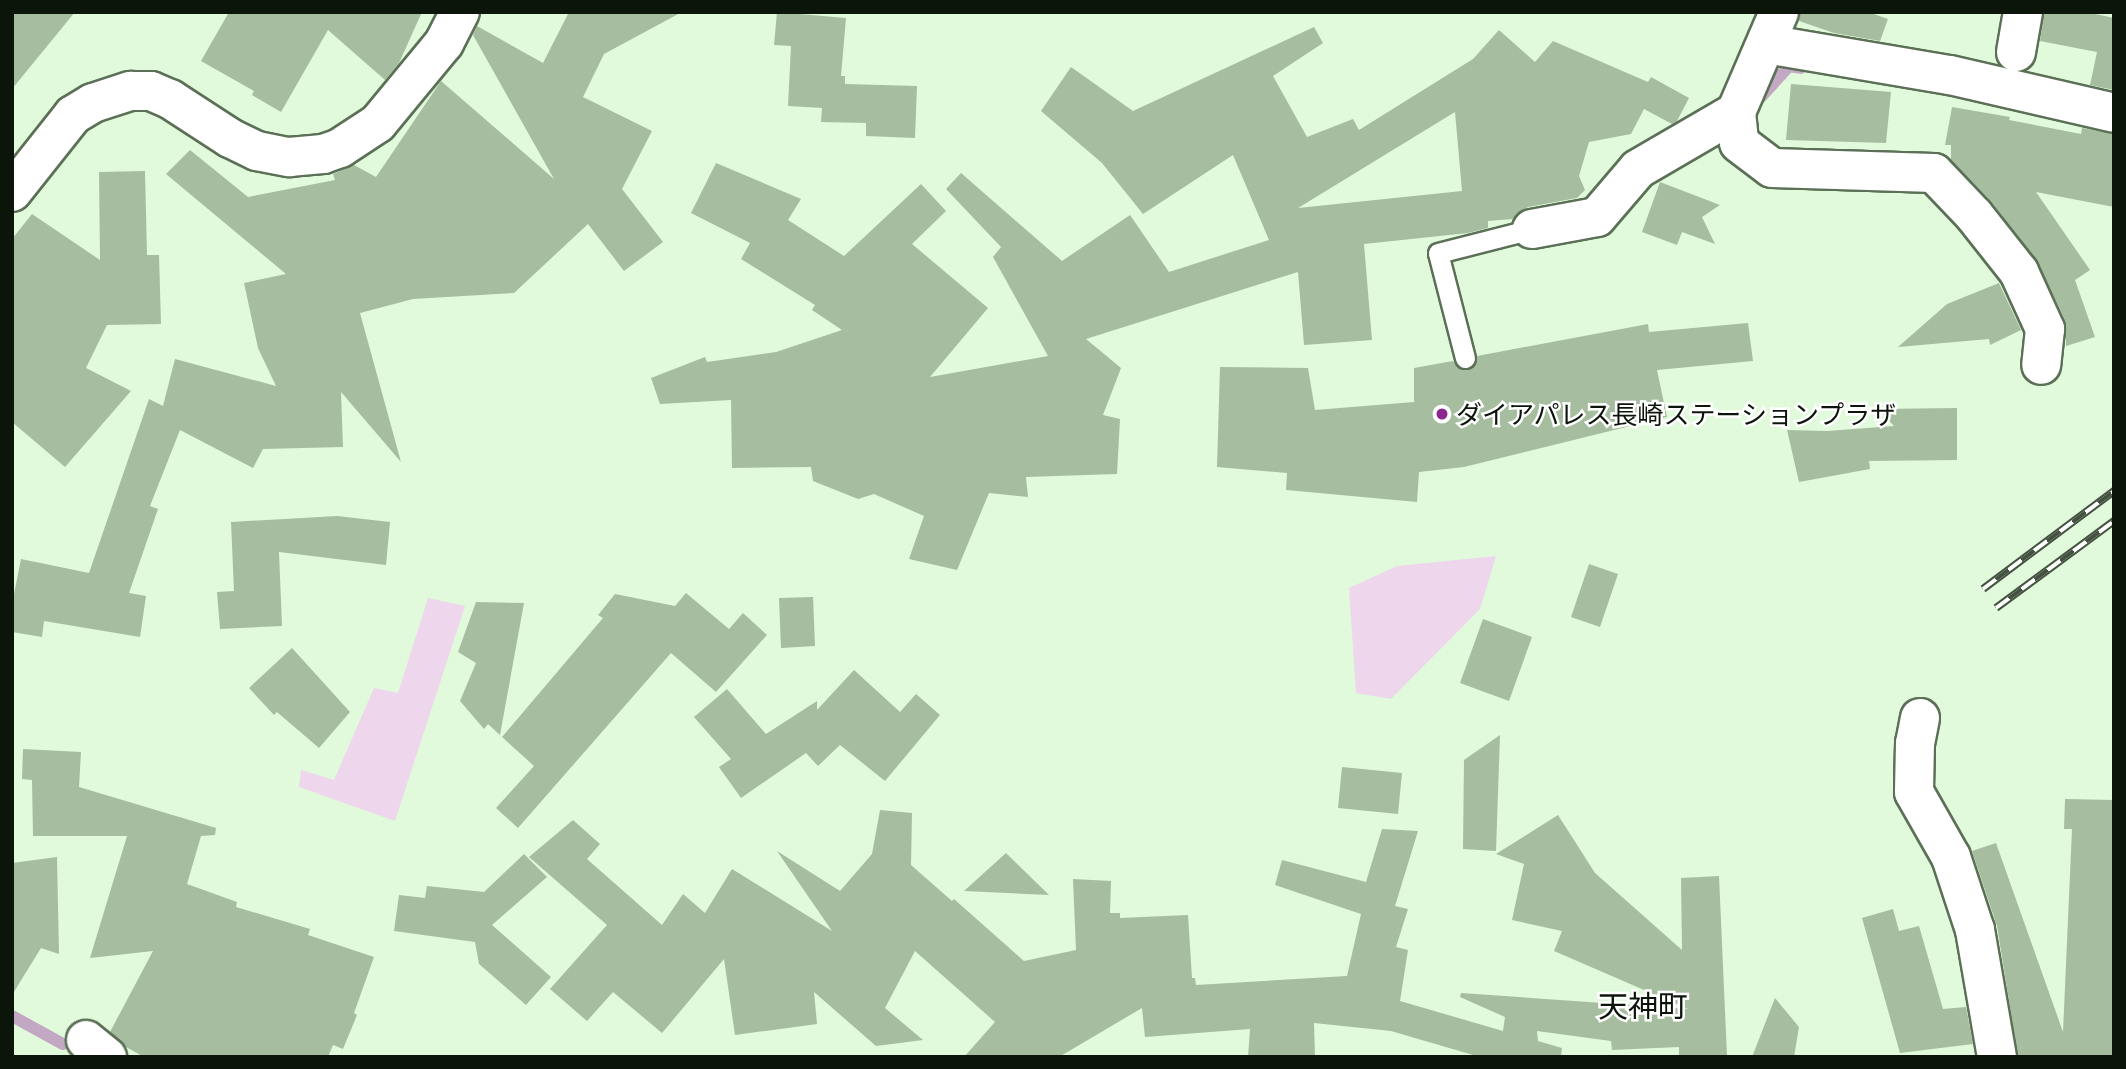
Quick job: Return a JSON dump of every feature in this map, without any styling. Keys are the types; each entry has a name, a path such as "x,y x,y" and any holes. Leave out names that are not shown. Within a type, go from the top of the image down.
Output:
{"street":[{"path":"12,192 74,115 93,103 131,91 151,91 170,99 230,138 257,151 289,157 323,154 340,148 378,124 444,43 460,12"},
{"path":"2016,52 2023,12"},
{"path":"2041,365 2045,329 2019,272 1974,215 1934,173 1772,168 1739,143 1736,112 1773,28 1950,75 2114,113"},
{"path":"1532,229 1597,217 1638,169 1736,112"},
{"path":"1920,718 1914,792 1951,858 1975,930 1997,1057"}],"lane":[{"path":"1465,358 1438,253 1532,229"}],"shaded area":[{"path":"1496,556 1480,609 1391,699 1356,693 1349,588 1397,566"},
{"path":"428,598 465,606 395,821 299,787 301,770 334,780 374,688 398,693"}],"building":[{"path":"12,12 75,12 12,89"},
{"path":"229,12 422,12 399,63 385,80 328,30 281,112 252,95 254,91 201,61"},
{"path":"569,12 682,12 604,54 583,97 652,131 622,189 663,242 624,271 588,224 514,293 413,299 360,313 401,462 341,392 343,447 263,449 253,468 180,430 150,506 158,509 129,593 146,596 140,637 44,621 42,637 12,632 12,604 21,559 89,573 149,399 163,406 175,359 276,386 258,348 244,283 286,274 166,174 190,150 248,197 335,180 333,174 354,165 376,177 441,81 554,179 473,35 477,26 543,63"},
{"path":"777,12 846,18 841,76 845,76 845,84 917,86 915,138 866,136 866,123 821,122 822,108 788,106 791,46 774,45"},
{"path":"1800,12 1868,12 1888,19 1880,41 1834,33 1799,21"},
{"path":"2044,12 2086,12 2114,18 2114,90 2090,85 2097,52 2040,41"},
{"path":"1314,27 1323,43 1273,76 1307,137 1353,119 1359,130 1473,59 1499,30 1535,62 1553,41 1648,82 1651,77 1689,98 1677,121 1672,124 1644,109 1631,134 1589,142 1579,176 1585,190 1577,198 1528,207 1513,219 1488,221 1488,228 1468,233 1364,244 1372,340 1304,345 1298,272 1086,339 1121,368 1103,415 1120,419 1117,474 1026,477 1028,497 989,493 957,570 909,559 924,516 874,494 858,499 813,481 811,467 732,468 731,400 660,404 651,378 705,357 707,362 776,352 842,330 812,310 815,305 741,259 750,243 691,213 716,163 801,199 788,220 844,256 921,184 946,211 912,244 988,308 930,377 1048,356 993,257 1001,247 946,189 961,173 1062,261 1130,215 1169,272 1269,240 1233,155 1143,214 1102,163 1041,111 1071,67 1133,111","holes":["1455,112 1462,191 1298,208"]},
{"path":"1791,84 1891,92 1886,143 1786,140"},
{"path":"1952,107 2081,134 2082,128 2114,134 2114,207 2036,192 2090,270 2075,280 2095,337 2066,346 2065,320 2036,259 1991,201 1951,160 1951,145 1945,145"},
{"path":"145,171 147,255 159,255 161,324 107,325 86,368 131,391 65,467 12,422 12,239 32,214 100,260 99,172"},
{"path":"1660,182 1720,205 1702,217 1715,244 1682,232 1677,245 1642,232"},
{"path":"1999,283 2021,330 1990,345 1989,339 1898,347 1947,304"},
{"name":"ダイアパレス長崎ステーションプラザ","path":"1748,323 1753,361 1657,370 1667,417 1464,467 1419,472 1417,502 1286,490 1287,473 1217,467 1220,367 1308,368 1315,410 1414,402 1414,368 1453,361 1457,367 1467,370 1474,366 1477,356 1648,324 1649,332"},
{"path":"1957,408 1957,460 1869,461 1870,469 1799,482 1787,430 1827,431 1894,426 1878,409"},
{"path":"337,516 390,522 386,565 279,552 282,626 220,629 217,592 234,591 231,522"},
{"path":"1589,564 1618,574 1600,627 1571,617"},
{"path":"686,593 729,629 743,613 767,635 716,692 671,653 518,828 496,808 534,766 502,737 603,618 598,615 615,594 675,606"},
{"path":"813,597 815,646 781,648 779,598"},
{"path":"476,602 524,603 500,735 488,724 484,729 460,701 476,663 458,652"},
{"path":"1483,619 1532,637 1509,701 1460,683"},
{"path":"292,648 350,712 319,748 277,712 274,715 249,688"},
{"path":"854,670 900,712 916,694 940,715 885,781 840,745 818,766 806,753 741,798 719,767 731,759 694,717 727,689 766,734 817,701 817,710"},
{"path":"1500,735 1496,851 1463,849 1464,760"},
{"path":"23,749 81,752 79,787 216,828 215,835 201,836 187,884 237,902 236,907 310,929 308,935 374,957 354,1013 357,1015 343,1049 333,1045 328,1057 144,1057 126,1047 110,1032 153,951 90,958 127,836 33,836 32,780 22,779"},
{"path":"1342,767 1402,773 1398,814 1338,808"},
{"path":"2065,799 2114,800 2114,1057 2018,1057 1997,926 1972,851 1996,843 2063,1032 2072,829 2064,829"},
{"path":"880,810 912,813 911,865 1024,961 1076,950 1073,879 1111,881 1110,913 1120,913 1120,918 1188,915 1192,978 1195,978 1196,985 1347,976 1361,914 1275,885 1282,860 1366,882 1382,829 1418,831 1395,906 1408,909 1396,947 1408,950 1400,1001 1503,1031 1505,1017 1460,997 1461,993 1688,1009 1554,951 1562,931 1512,920 1524,864 1496,854 1558,815 1595,873 1682,950 1681,878 1719,876 1727,1056 1679,1057 1679,1047 1612,1050 1611,1041 1537,1031 1538,1041 1562,1048 1561,1057 1480,1057 1391,1031 1314,1023 1315,1057 1248,1057 1250,1029 1145,1037 1142,1008 1059,1057 964,1057 995,1022 915,951 885,1008 923,1040 876,1046 814,992 817,1024 735,1035 724,959 662,1033 613,992 587,1021 550,989 607,925 529,857 573,820 600,844 587,859 662,925 683,894 705,913 732,869 832,931 777,851 840,891 872,854"},
{"path":"1006,853 1049,895 964,891"},
{"path":"524,854 547,877 492,925 551,977 526,1005 479,964 475,942 394,931 399,895 425,898 427,886 484,892"},
{"path":"57,857 59,954 41,948 12,995 12,863"},
{"path":"1893,909 1899,931 1919,926 1943,1009 1966,1007 1973,1044 1900,1053 1862,918"},
{"path":"1775,998 1799,1027 1794,1057 1752,1057"}],"waterway":[{"path":"1760,98 1789,66 1801,68"},
{"path":"12,1016 63,1044"}],"railway":[{"path":"1983,589 2114,491"},
{"path":"1996,608 2114,521"}],"place":[{"name":"ダイアパレス長崎ステーションプラザ","path":"1442,414"}],"district":[{"name":"天神町","path":"1643,1005"}]}
